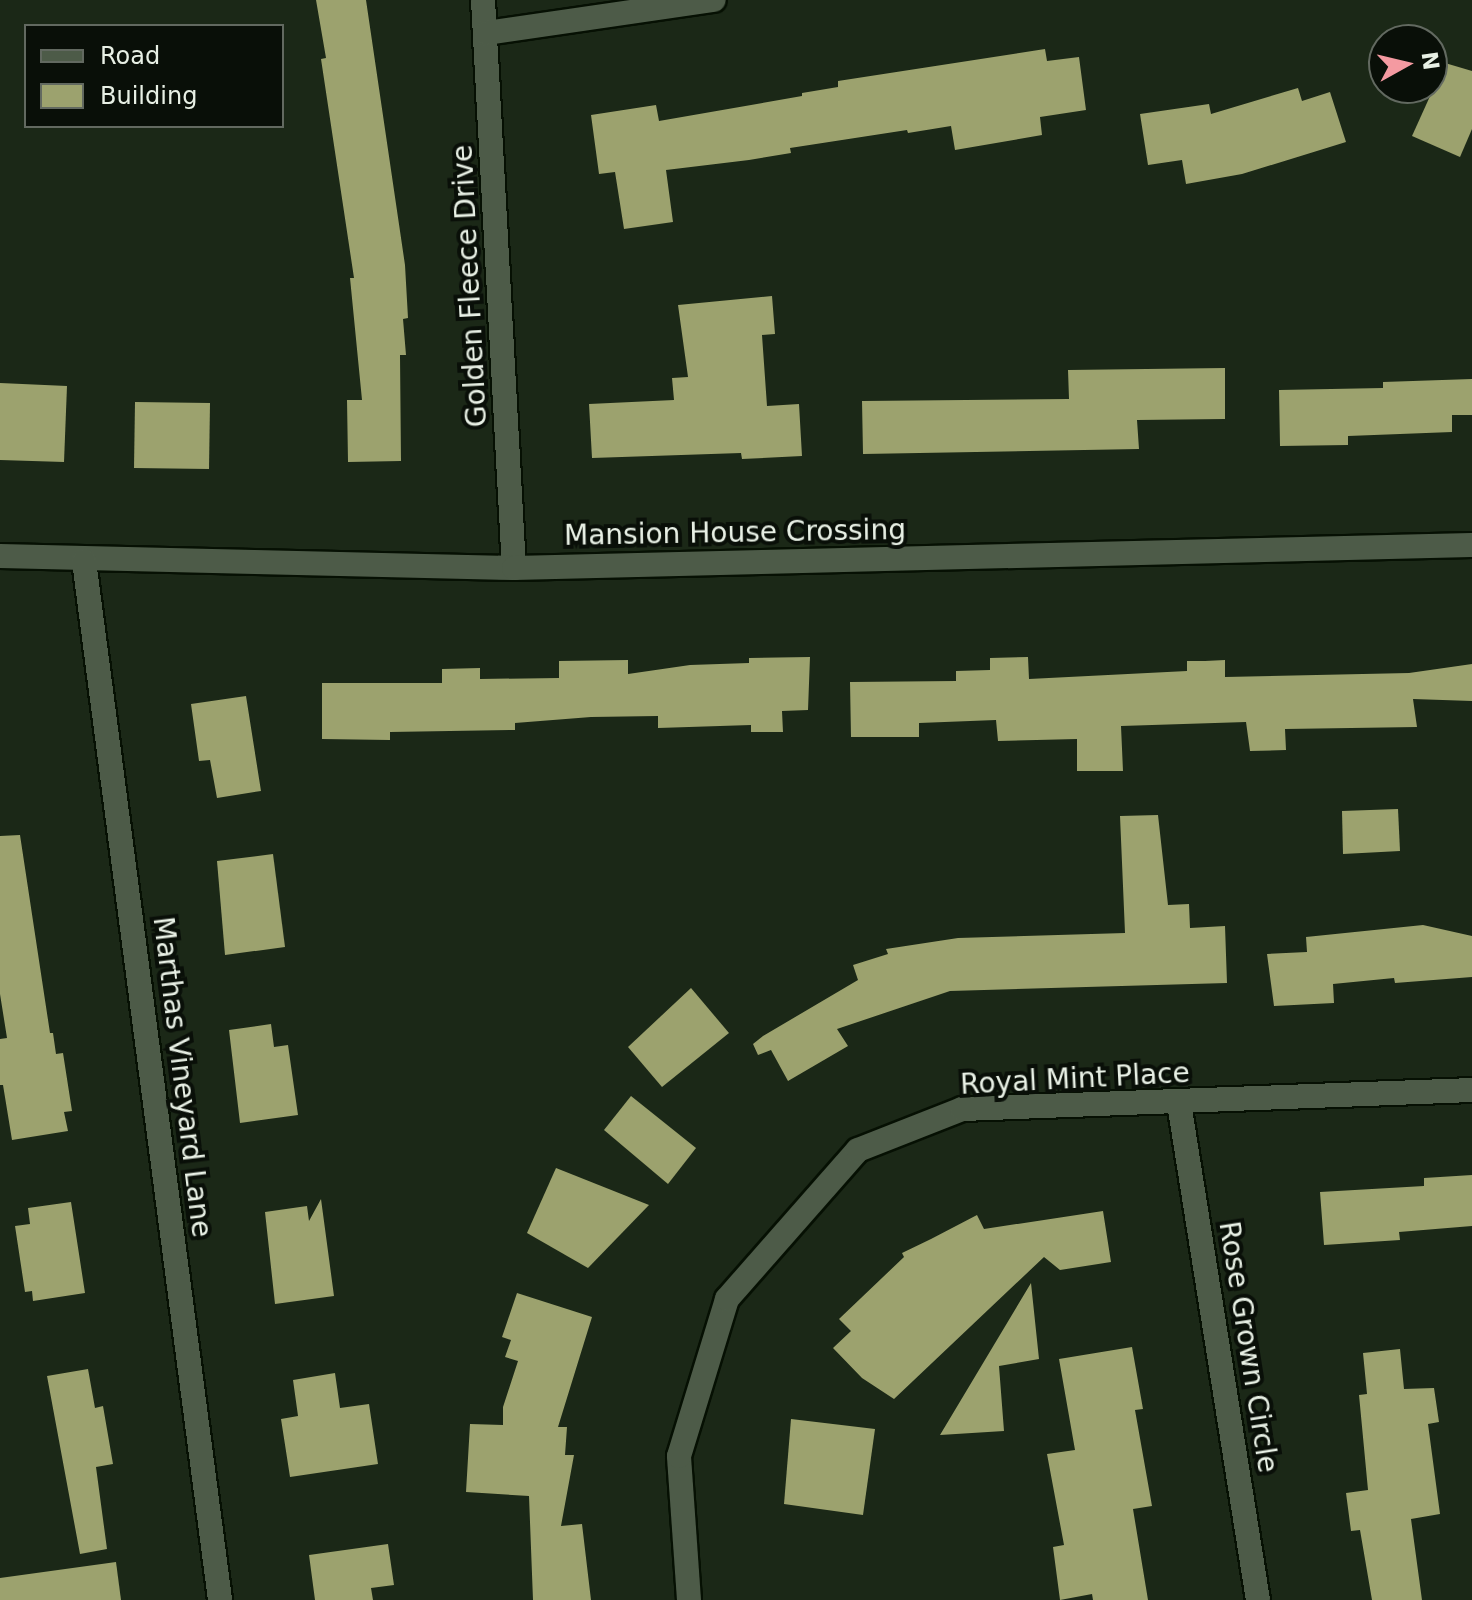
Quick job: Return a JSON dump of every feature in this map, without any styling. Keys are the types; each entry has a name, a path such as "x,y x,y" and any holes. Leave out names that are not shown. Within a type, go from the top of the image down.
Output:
{"street":[{"name":"Golden Fleece Drive","path":"483,0 514,568"},
{"path":"487,33 714,0"},
{"name":"Mansion House Crossing","path":"0,556 84,561 514,568 1472,545"},
{"name":"Marthas Vineyard Lane","path":"84,561 220,1600"},
{"name":"Royal Mint Place","path":"689,1600 679,1456 727,1299 858,1150 962,1109 1472,1090"},
{"name":"Rose Grown Circle","path":"1179,1103 1258,1600"}],"building":[{"path":"316,0 366,0 405,265 408,318 403,319 406,355 400,355 401,461 348,462 347,400 362,400 350,278 354,278 321,59 326,58"},
{"path":"1045,49 1047,61 1079,57 1086,110 1040,117 1042,135 955,150 951,126 908,133 907,130 790,148 791,153 749,160 666,170 673,222 624,229 615,172 599,174 591,115 656,105 659,121 802,96 802,93 838,87 838,81"},
{"path":"1448,64 1472,71 1472,129 1460,157 1412,136 1426,104 1448,104"},
{"path":"1298,88 1302,101 1330,92 1346,142 1242,174 1186,184 1182,160 1148,165 1140,114 1209,104 1211,114"},
{"path":"772,296 775,334 762,335 767,406 799,404 802,456 742,459 741,453 592,458 589,404 674,400 672,378 688,377 678,305"},
{"path":"1225,368 1225,419 1137,420 1139,449 863,454 862,401 1069,399 1068,370"},
{"path":"1472,379 1472,415 1452,415 1452,432 1348,436 1348,445 1280,446 1279,390 1383,388 1383,382"},
{"path":"0,383 67,386 64,462 0,460"},
{"path":"135,402 210,403 209,469 134,468"},
{"path":"810,657 808,710 782,711 783,732 751,732 751,725 658,728 658,716 591,717 515,723 515,730 390,732 390,740 322,739 322,683 442,683 442,669 480,668 480,679 559,678 559,661 628,660 628,674 690,665 749,663 749,658"},
{"path":"1028,657 1029,679 1187,671 1187,661 1225,660 1225,677 1409,673 1472,664 1472,701 1413,699 1417,727 1285,729 1286,750 1250,751 1246,722 1121,726 1123,771 1077,771 1077,739 998,741 996,720 919,723 919,737 851,737 850,682 956,681 956,671 990,670 990,658"},
{"path":"246,696 261,791 217,798 210,760 199,761 191,704"},
{"path":"1398,809 1400,851 1343,854 1342,811"},
{"path":"1158,815 1168,905 1189,904 1190,928 1225,926 1227,983 950,991 837,1029 848,1046 788,1081 771,1050 758,1055 753,1044 858,980 853,965 888,954 886,949 958,938 1125,933 1120,816"},
{"path":"20,835 50,1033 53,1033 56,1054 63,1053 72,1111 64,1112 68,1131 12,1140 3,1085 0,1085 0,1039 7,1038 0,994 0,836"},
{"path":"273,854 285,947 225,955 217,861"},
{"path":"1423,925 1472,936 1472,977 1395,983 1394,978 1333,984 1334,1003 1274,1006 1267,954 1307,952 1306,937"},
{"path":"691,988 729,1033 662,1087 628,1047"},
{"path":"271,1024 274,1047 288,1045 298,1115 240,1123 229,1030"},
{"path":"631,1096 696,1148 668,1184 604,1130"},
{"path":"556,1168 649,1205 588,1268 527,1233"},
{"path":"1472,1175 1472,1226 1399,1232 1400,1240 1324,1245 1320,1192 1424,1186 1424,1178"},
{"path":"321,1199 334,1296 275,1304 265,1212 307,1206 309,1221"},
{"path":"71,1202 85,1293 33,1301 32,1291 25,1292 15,1226 30,1224 28,1208"},
{"path":"1103,1211 1111,1262 1060,1270 1044,1257 894,1399 862,1378 833,1348 851,1331 839,1319 904,1257 902,1253 977,1215 984,1229"},
{"path":"1031,1283 1039,1359 999,1366 1004,1431 940,1435"},
{"path":"517,1293 592,1317 558,1427 567,1427 565,1455 574,1455 561,1526 582,1524 591,1600 533,1600 529,1496 466,1492 470,1424 503,1425 503,1407 518,1361 505,1357 511,1340 502,1337"},
{"path":"1132,1347 1143,1409 1135,1410 1152,1506 1133,1509 1148,1600 1093,1600 1092,1594 1060,1600 1053,1547 1064,1545 1047,1454 1075,1450 1059,1359"},
{"path":"1400,1349 1404,1389 1434,1388 1439,1422 1428,1424 1440,1514 1411,1519 1422,1600 1372,1600 1360,1530 1351,1531 1346,1493 1368,1490 1359,1395 1367,1394 1363,1353"},
{"path":"88,1369 95,1408 103,1406 113,1464 96,1467 107,1549 80,1554 47,1376"},
{"path":"335,1373 340,1408 369,1404 378,1464 290,1477 281,1419 298,1416 293,1380"},
{"path":"791,1419 875,1429 863,1515 784,1504"},
{"path":"388,1544 394,1585 371,1588 373,1600 315,1600 309,1555"},
{"path":"116,1562 121,1600 0,1600 0,1578"}]}
